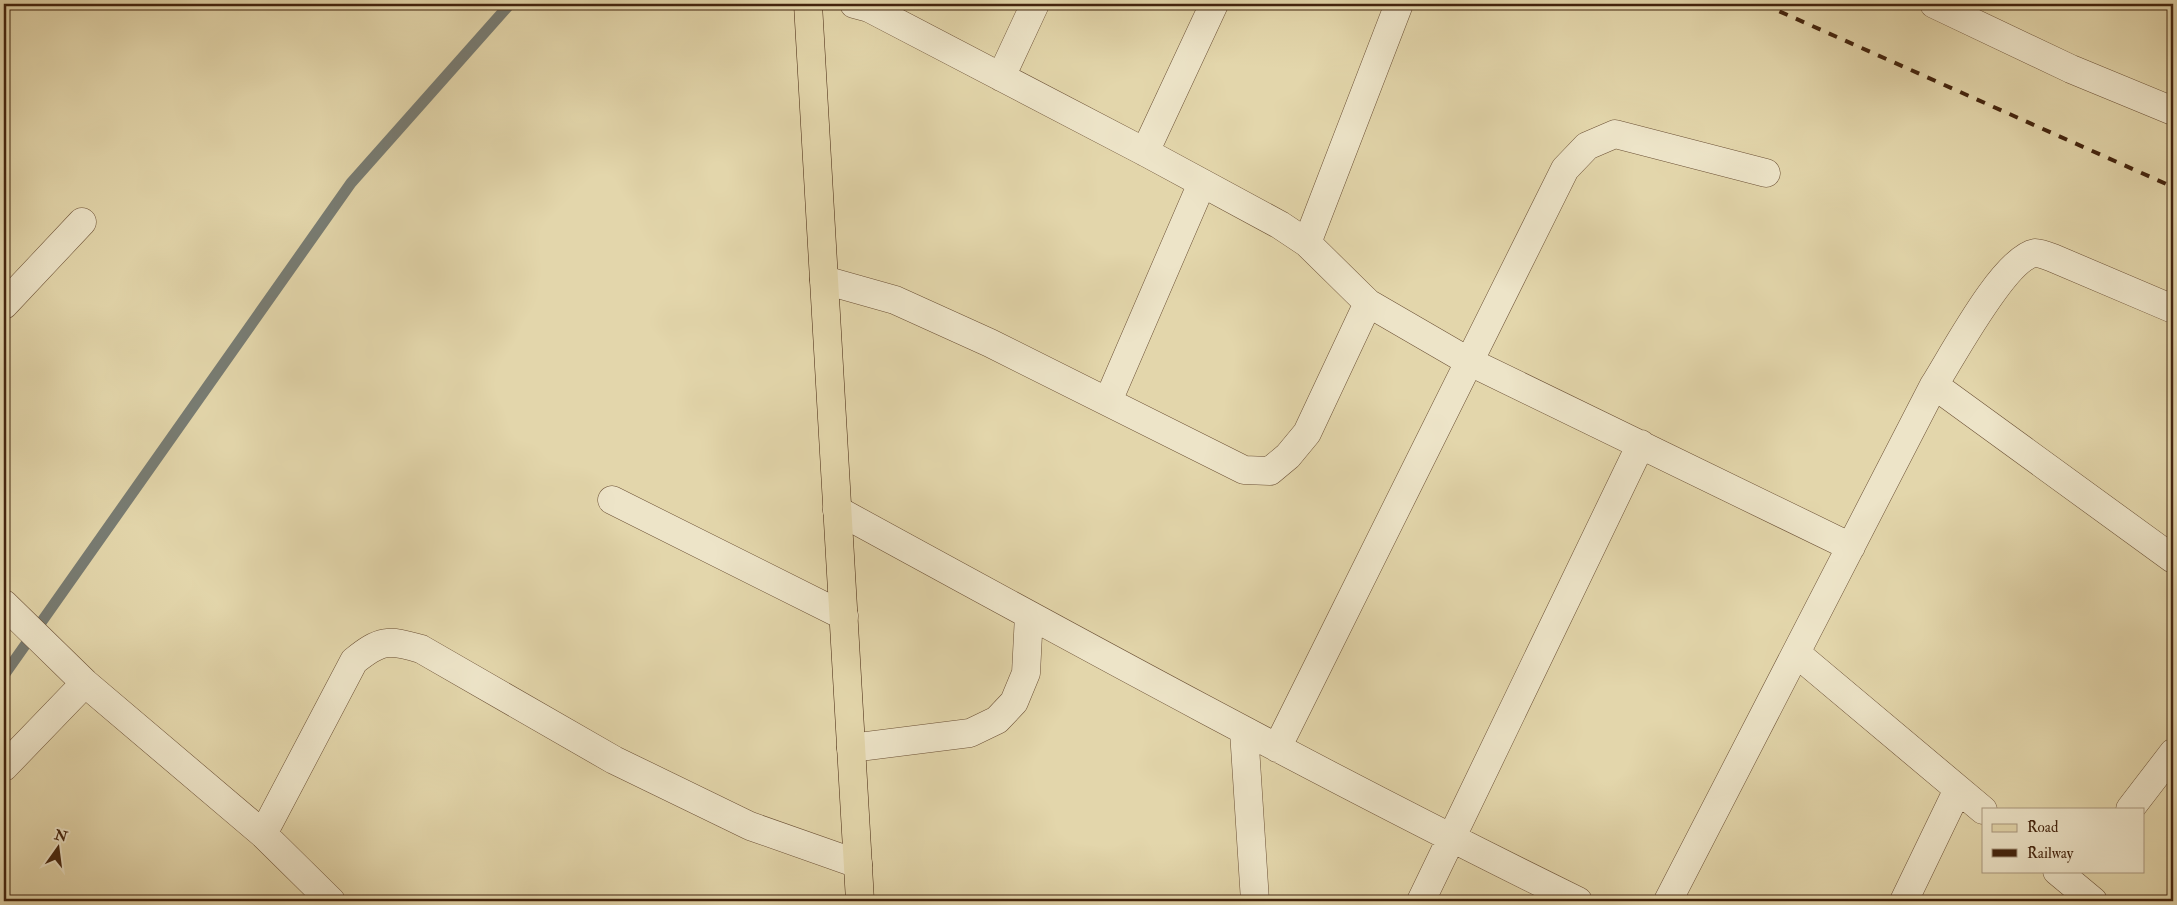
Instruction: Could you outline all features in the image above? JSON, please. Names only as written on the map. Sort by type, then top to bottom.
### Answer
[{"type":"main road","points":[[808,4],[860,901]]},
{"type":"street","points":[[854,4],[869,8],[1145,152],[1280,225],[1307,244],[1368,303],[1468,361],[1851,547]]},
{"type":"street","points":[[1001,77],[1036,4]]},
{"type":"street","points":[[1145,152],[1214,4]]},
{"type":"street","points":[[1307,244],[1399,4]]},
{"type":"street","points":[[1934,4],[2071,69],[2173,111]]},
{"type":"street","points":[[1278,748],[1468,361],[1565,169],[1587,146],[1615,134],[1766,173]]},
{"type":"street","points":[[1108,401],[1202,183]]},
{"type":"street","points":[[4,305],[82,222]]},
{"type":"street","points":[[1668,901],[1934,385],[2002,277],[2019,260],[2036,253],[2054,258],[2173,309]]},
{"type":"street","points":[[824,280],[895,300],[990,343],[1244,470],[1270,471],[1288,456],[1307,433],[1368,303]]},
{"type":"street","points":[[1934,385],[2173,559]]},
{"type":"street","points":[[1421,901],[1641,444]]},
{"type":"street","points":[[612,500],[844,616]]},
{"type":"street","points":[[837,510],[1244,731],[1451,839],[1578,901]]},
{"type":"street","points":[[12,611],[85,683],[263,834],[332,901]]},
{"type":"street","points":[[851,748],[970,734],[997,720],[1014,702],[1026,673],[1030,615]]},
{"type":"street","points":[[263,834],[354,661],[372,647],[395,642],[420,649],[614,760],[750,826],[858,864]]},
{"type":"street","points":[[1796,653],[1982,809]]},
{"type":"street","points":[[4,767],[85,683]]},
{"type":"street","points":[[1244,731],[1255,901]]},
{"type":"street","points":[[2131,808],[2173,754]]},
{"type":"street","points":[[1904,901],[1958,788]]},
{"type":"street","points":[[2067,882],[2093,901]]},
{"type":"waterway","points":[[4,675],[351,183],[510,4]]},
{"type":"railway","points":[[1763,4],[2173,187]]}]
